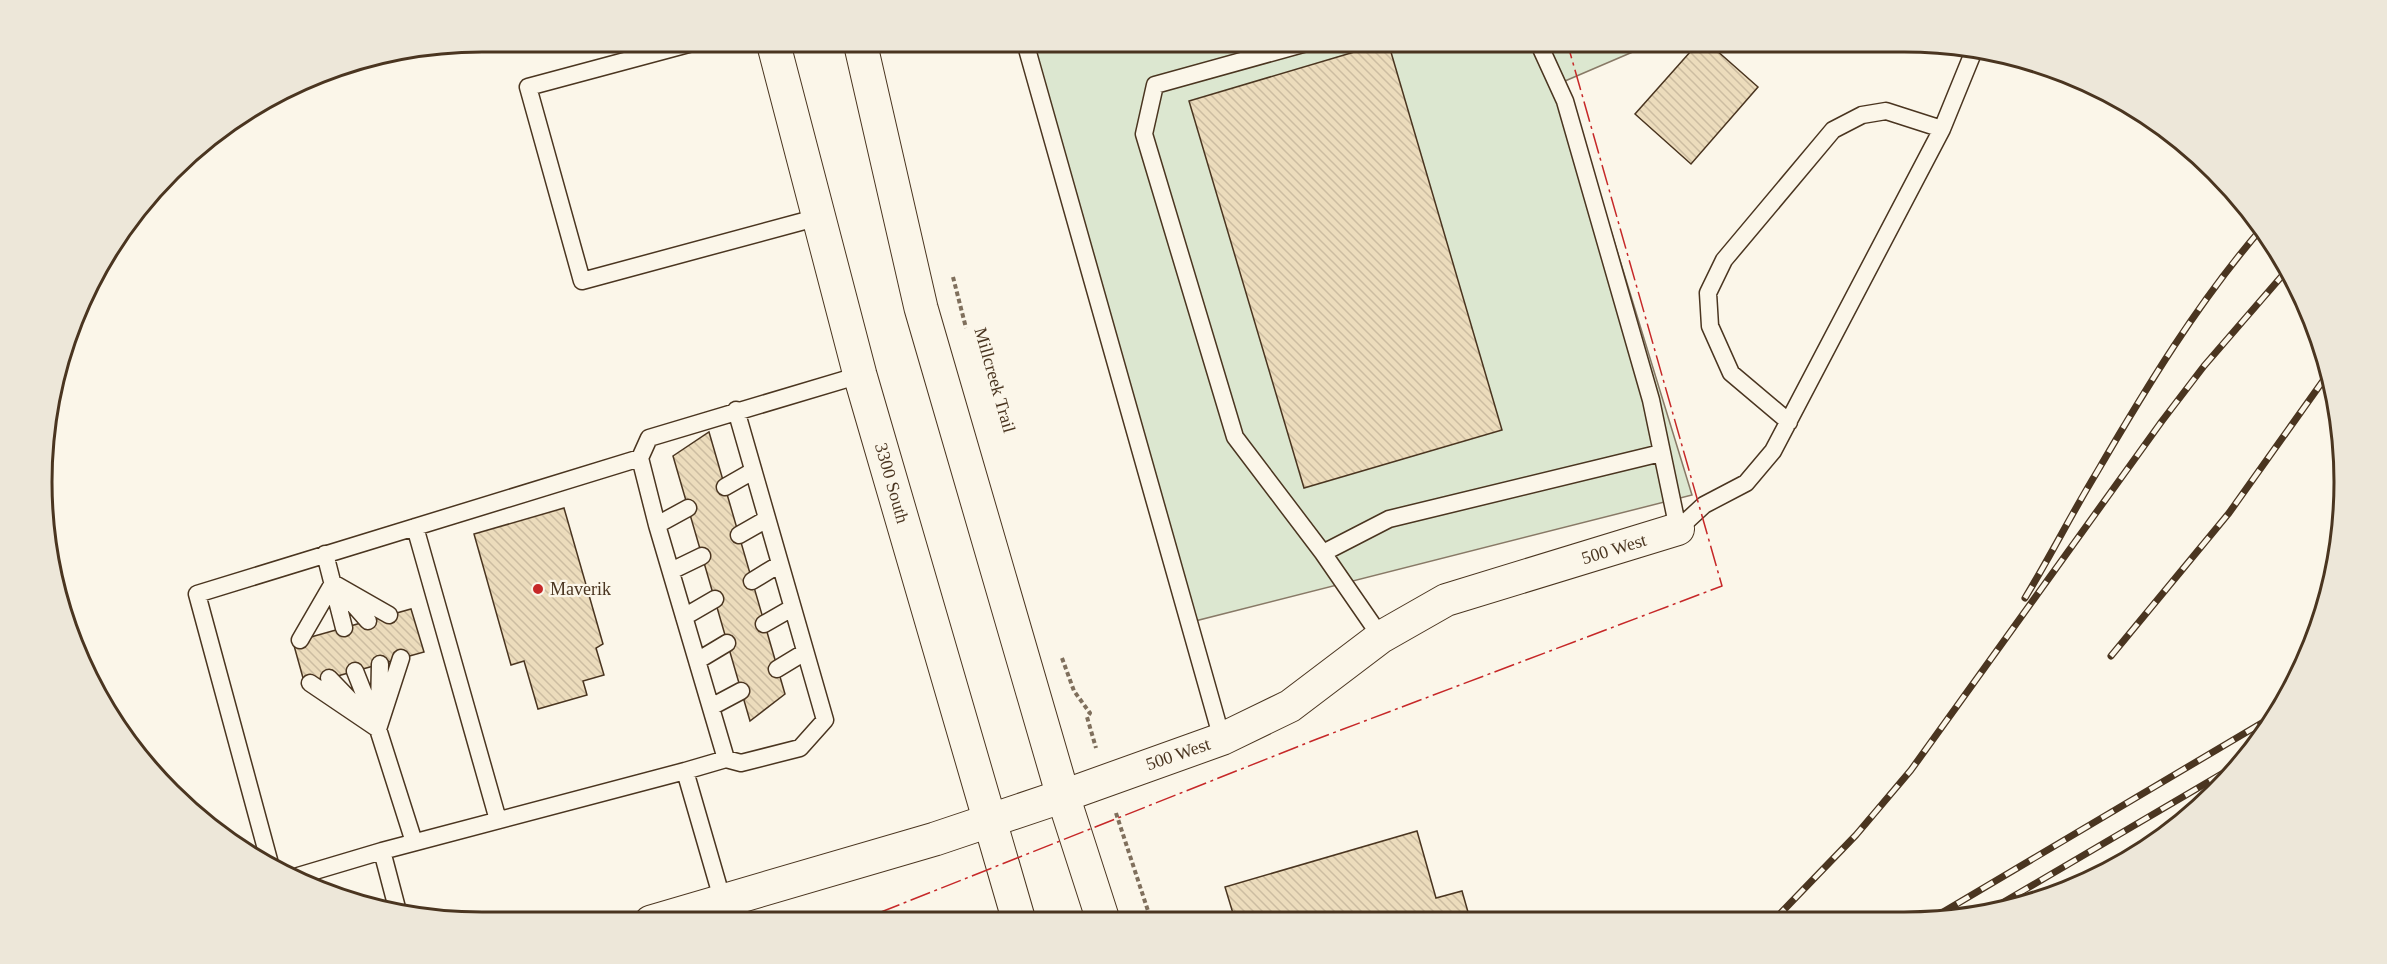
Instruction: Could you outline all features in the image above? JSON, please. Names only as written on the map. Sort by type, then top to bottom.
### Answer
[{"type":"main road","name":"3300 South","points":[[776,52],[860,375],[1016,912]]},
{"type":"main road","points":[[862,52],[921,308],[1063,796],[1100,912]]},
{"type":"main road","name":"500 West","points":[[687,912],[991,821],[1063,796]]},
{"type":"street","name":"500 West","points":[[1063,796],[1221,739],[1290,706],[1381,637],[1446,600],[1678,529]]},
{"type":"lane","points":[[659,52],[528,87],[582,281],[819,217]]},
{"type":"lane","points":[[1028,52],[1221,739]]},
{"type":"lane","points":[[1275,52],[1155,86],[1144,134],[1235,437],[1323,553],[1381,637]]},
{"type":"lane","points":[[1543,52],[1565,101],[1651,400],[1678,529]]},
{"type":"lane","points":[[1678,529],[1704,505],[1746,483],[1773,451],[1942,129],[1971,58]]},
{"type":"lane","points":[[1789,422],[1731,373],[1710,326],[1708,293],[1724,260],[1833,130],[1862,115],[1886,111],[1942,129]]},
{"type":"lane","points":[[726,759],[657,525],[640,458],[649,438],[736,410],[860,375]]},
{"type":"lane","points":[[306,874],[414,842],[726,759],[741,763],[800,748],[825,720],[736,410]]},
{"type":"lane","points":[[1323,553],[1389,519],[1661,453]]},
{"type":"lane","points":[[267,854],[197,594],[640,458]]},
{"type":"lane","points":[[725,487],[753,471]]},
{"type":"lane","points":[[657,525],[688,508]]},
{"type":"lane","points":[[739,535],[767,519]]},
{"type":"lane","points":[[415,527],[498,820]]},
{"type":"lane","points":[[325,554],[344,628]]},
{"type":"lane","points":[[671,571],[702,556]]},
{"type":"lane","points":[[752,581],[780,564]]},
{"type":"lane","points":[[333,583],[389,615]]},
{"type":"lane","points":[[333,583],[368,621]]},
{"type":"lane","points":[[317,635],[333,583]]},
{"type":"lane","points":[[300,640],[333,583]]},
{"type":"lane","points":[[684,617],[715,599]]},
{"type":"lane","points":[[764,624],[792,608]]},
{"type":"lane","points":[[697,661],[727,643]]},
{"type":"lane","points":[[777,669],[805,652]]},
{"type":"lane","points":[[378,729],[401,658]]},
{"type":"lane","points":[[378,729],[380,664]]},
{"type":"lane","points":[[355,671],[378,729],[414,842]]},
{"type":"lane","points":[[328,678],[378,729]]},
{"type":"lane","points":[[310,683],[378,729]]},
{"type":"lane","points":[[711,707],[741,691]]},
{"type":"lane","points":[[685,771],[723,902]]},
{"type":"lane","points":[[382,851],[396,902]]},
{"type":"path","name":"Millcreek Trail","points":[[950,269],[968,333]]},
{"type":"path","points":[[1060,651],[1074,691],[1090,713],[1087,717]]},
{"type":"path","points":[[1124,839],[1148,912]]},
{"type":"green space","points":[[1029,52],[1633,52],[1565,81],[1692,495],[1195,621]]},
{"type":"building","points":[[1354,52],[1391,52],[1502,430],[1304,488],[1189,101]]},
{"type":"building","points":[[1690,52],[1718,52],[1758,87],[1691,164],[1635,114]]},
{"type":"building","points":[[709,432],[785,694],[750,721],[673,456]]},
{"type":"building","name":"Maverik","points":[[564,508],[603,644],[596,648],[604,675],[583,681],[587,695],[538,709],[524,661],[511,665],[474,534]]},
{"type":"building","points":[[411,609],[424,652],[305,685],[293,642]]},
{"type":"building","points":[[1417,831],[1436,898],[1462,891],[1468,912],[1233,912],[1225,887]]},
{"type":"railway","points":[[2025,598],[2154,377],[2216,286],[2256,235]]},
{"type":"railway","points":[[1782,912],[1856,835],[1911,770],[2162,421],[2204,366],[2282,276]]},
{"type":"railway","points":[[2111,656],[2229,513],[2322,382]]},
{"type":"railway","points":[[1947,909],[2260,724]]},
{"type":"railway","points":[[2010,898],[2218,776]]},
{"type":"power","points":[[881,912],[1317,739],[1722,586],[1570,52]]},
{"type":"place","name":"Maverik","points":[[538,589]]}]
